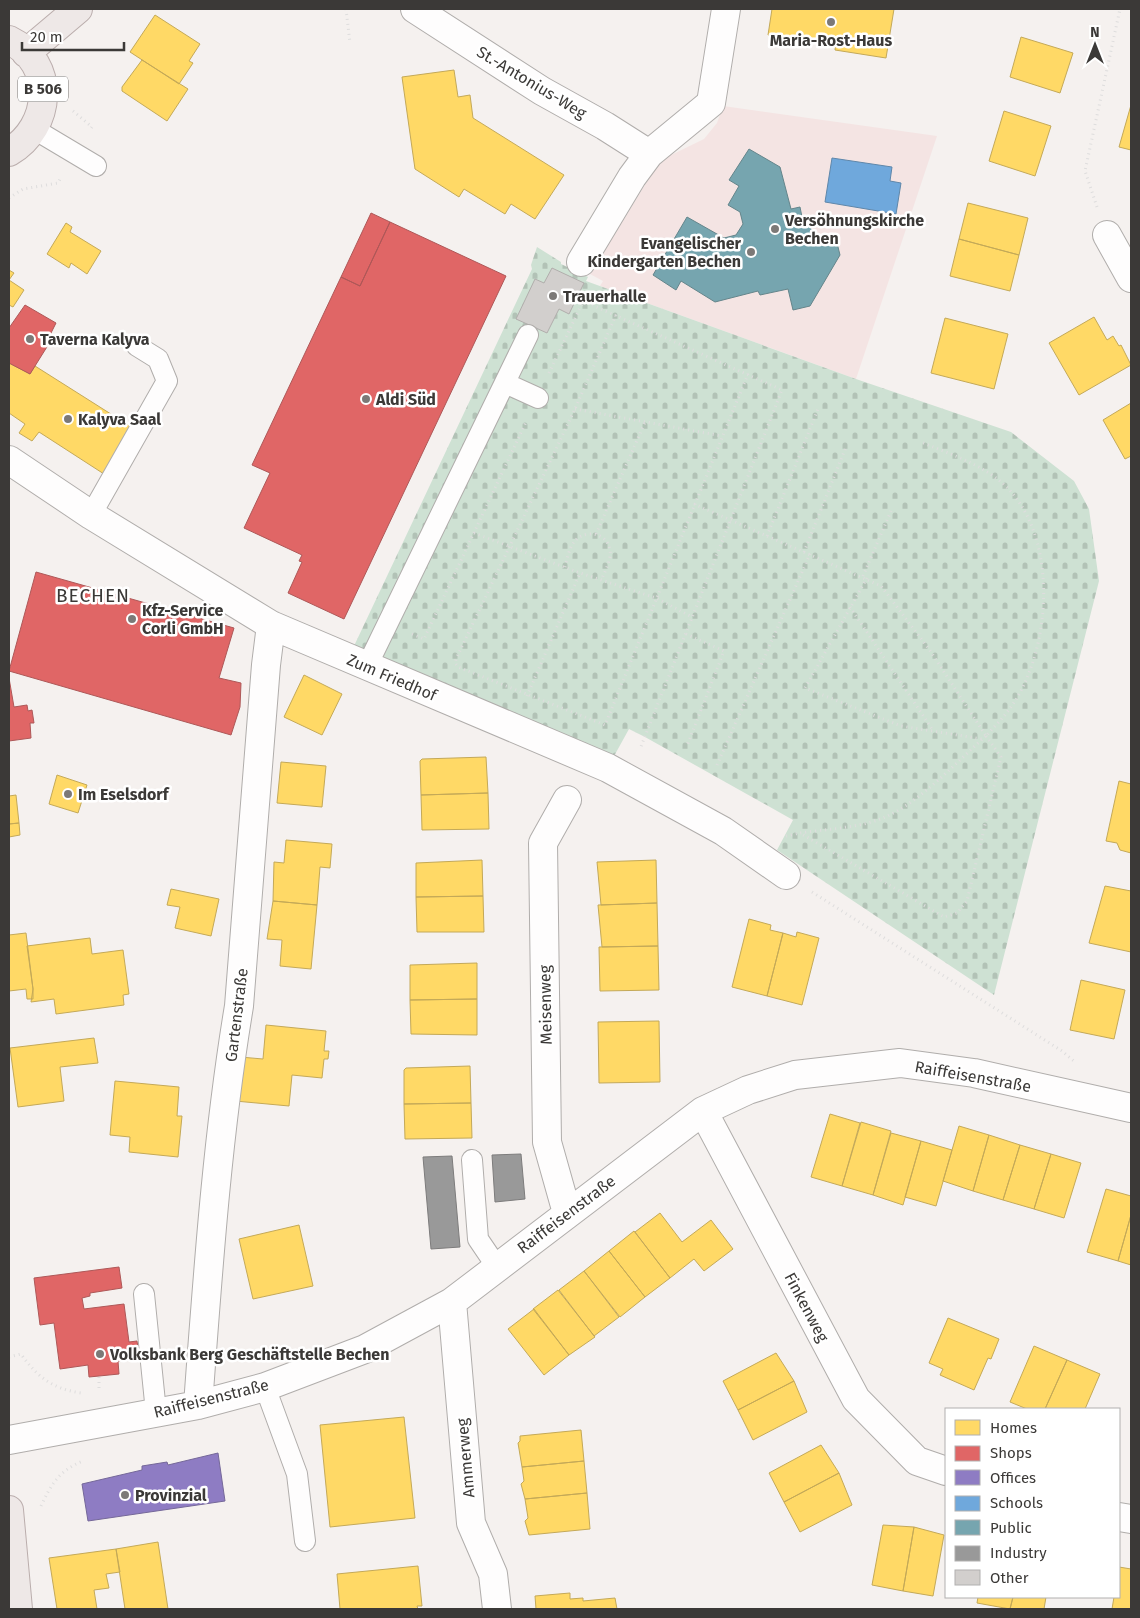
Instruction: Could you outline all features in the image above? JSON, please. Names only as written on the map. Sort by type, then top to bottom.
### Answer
[{"type":"main road","name":"B 506","points":[[9,152],[21,144],[34,128],[40,116],[44,99],[42,82],[36,66],[18,46],[78,9]]},
{"type":"main road","points":[[9,1510],[18,1609]]},
{"type":"street","name":"St.-Antonius-Weg","points":[[415,9],[542,91],[605,126],[649,154]]},
{"type":"street","points":[[581,262],[632,177],[649,154],[711,103],[726,9]]},
{"type":"street","points":[[1107,235],[1131,278]]},
{"type":"street","name":"Zum Friedhof","points":[[9,460],[91,515],[271,625],[608,768],[723,831],[786,875]]},
{"type":"street","name":"Gartenstraße","points":[[198,1405],[211,1224],[231,1055],[239,1006],[266,665],[271,625]]},
{"type":"street","name":"Meisenweg","points":[[567,800],[543,843],[547,1142],[567,1213]]},
{"type":"street","name":"Raiffeisenstraße","points":[[9,1440],[198,1405],[264,1387],[365,1349],[452,1302],[703,1111],[748,1090],[795,1075],[900,1063],[974,1073],[1131,1108]]},
{"type":"street","name":"Finkenweg","points":[[703,1111],[856,1399],[917,1461],[945,1471]]},
{"type":"street","name":"Ammerweg","points":[[452,1302],[471,1524],[493,1574],[497,1609]]},
{"type":"lane","points":[[34,128],[96,166]]},
{"type":"lane","points":[[367,666],[528,335]]},
{"type":"lane","points":[[91,515],[167,380],[158,359],[137,346]]},
{"type":"lane","points":[[505,383],[538,398]]},
{"type":"lane","points":[[472,1160],[478,1239],[497,1267]]},
{"type":"lane","points":[[144,1294],[156,1412]]},
{"type":"lane","points":[[264,1387],[297,1474],[305,1541]]},
{"type":"path","points":[[346,9],[350,43]]},
{"type":"path","points":[[1107,235],[1084,171],[1120,9]]},
{"type":"path","points":[[388,623],[424,639],[583,300],[782,390],[627,779]]},
{"type":"path","points":[[616,315],[575,409],[455,663],[458,667],[527,696],[605,725],[748,374]]},
{"type":"path","points":[[575,409],[722,436]]},
{"type":"path","points":[[767,536],[818,409]]},
{"type":"path","points":[[596,534],[645,422]]},
{"type":"path","points":[[694,504],[863,576],[881,586],[894,600],[986,736],[1001,756],[967,901],[957,913],[944,917],[800,832],[858,824],[883,818],[906,805],[986,736],[1011,707],[1037,650],[1043,610],[1042,570],[1036,538],[1023,508],[1012,493],[996,479],[973,465],[921,442]]},
{"type":"path","points":[[804,552],[846,447]]},
{"type":"path","points":[[863,576],[891,511]]},
{"type":"path","points":[[474,532],[580,573],[656,598],[692,616]]},
{"type":"path","points":[[565,567],[572,543],[587,534],[596,534],[605,539],[610,547],[611,556],[602,579]]},
{"type":"path","points":[[717,765],[810,554]]},
{"type":"path","points":[[527,696],[580,573]]},
{"type":"path","points":[[867,578],[805,688],[902,726],[982,739]]},
{"type":"path","points":[[850,607],[932,730]]},
{"type":"path","points":[[686,634],[724,651],[687,746]]},
{"type":"path","points":[[786,875],[1062,1051],[1077,1064]]},
{"type":"path","points":[[9,1357],[21,1354],[33,1370],[46,1382],[63,1390],[81,1393],[154,1384]]},
{"type":"path","points":[[99,1377],[99,1391]]},
{"type":"shaded area","name":"Evangelischer Kindergarten Bechen","points":[[723,106],[937,136],[856,379],[600,286],[603,281],[590,274],[656,167],[665,158],[704,139],[717,123]]},
{"type":"green space","points":[[537,247],[561,262],[561,264],[588,277],[586,281],[856,379],[1011,432],[1074,481],[1089,509],[1099,581],[994,995],[777,850],[793,820],[645,737],[629,729],[613,758],[354,646],[532,269],[531,265]]},
{"type":"building: Homes","name":"Maria-Rost-Haus","points":[[772,9],[894,9],[886,58],[835,50],[836,42],[824,40],[823,43],[768,35]]},
{"type":"building: Homes","points":[[155,15],[200,44],[189,61],[193,63],[179,84],[130,52]]},
{"type":"building: Homes","points":[[1021,37],[1073,53],[1060,93],[1010,77]]},
{"type":"building: Homes","points":[[142,60],[188,89],[167,121],[122,91],[122,87]]},
{"type":"building: Homes","points":[[454,70],[458,97],[470,95],[473,118],[564,175],[535,219],[511,204],[505,214],[464,189],[459,197],[415,169],[402,77]]},
{"type":"building: Homes","points":[[1131,105],[1131,150],[1119,147]]},
{"type":"building: Homes","points":[[1004,111],[1051,126],[1035,176],[989,161]]},
{"type":"building: Homes","points":[[968,203],[1028,218],[1019,255],[959,239]]},
{"type":"building: Homes","points":[[66,223],[72,227],[70,232],[101,251],[87,274],[71,263],[69,268],[47,254]]},
{"type":"building: Homes","points":[[959,239],[1019,255],[1010,291],[950,276]]},
{"type":"building: Homes","points":[[9,270],[14,273],[9,280]]},
{"type":"building: Homes","points":[[9,280],[24,290],[13,307],[9,305]]},
{"type":"building: Homes","points":[[1094,317],[1107,340],[1113,336],[1119,346],[1121,345],[1131,365],[1079,395],[1049,343]]},
{"type":"building: Homes","points":[[945,318],[1008,334],[994,389],[931,373]]},
{"type":"building: Homes","name":"Kalyva Saal","points":[[9,363],[30,374],[35,366],[133,428],[104,474],[39,432],[32,441],[19,433],[25,424],[9,413]]},
{"type":"building: Homes","points":[[1131,403],[1131,456],[1125,459],[1103,420]]},
{"type":"building: Homes","points":[[304,675],[342,694],[322,735],[284,717]]},
{"type":"building: Homes","points":[[486,757],[488,793],[421,795],[420,761],[422,759]]},
{"type":"building: Homes","points":[[281,762],[326,766],[322,807],[277,803]]},
{"type":"building: Homes","name":"Im Eselsdorf","points":[[57,775],[87,785],[78,813],[49,804]]},
{"type":"building: Homes","points":[[1119,781],[1131,784],[1131,853],[1120,850],[1117,843],[1106,841]]},
{"type":"building: Homes","points":[[488,793],[489,829],[422,830],[421,795]]},
{"type":"building: Homes","points":[[16,795],[19,823],[9,824],[9,796]]},
{"type":"building: Homes","points":[[19,823],[20,835],[9,837],[9,824]]},
{"type":"building: Homes","points":[[286,840],[332,844],[330,868],[320,867],[317,905],[273,901],[274,862],[284,863]]},
{"type":"building: Homes","points":[[482,860],[483,896],[416,897],[416,863]]},
{"type":"building: Homes","points":[[656,860],[657,903],[601,905],[597,862]]},
{"type":"building: Homes","points":[[1105,886],[1131,891],[1131,952],[1089,943]]},
{"type":"building: Homes","points":[[171,889],[219,899],[211,936],[175,928],[180,907],[167,905]]},
{"type":"building: Homes","points":[[483,896],[484,932],[417,932],[416,897]]},
{"type":"building: Homes","points":[[273,901],[317,905],[311,969],[280,966],[282,940],[267,939]]},
{"type":"building: Homes","points":[[657,903],[658,946],[602,947],[598,905]]},
{"type":"building: Homes","points":[[749,919],[771,925],[770,930],[783,933],[767,996],[732,987]]},
{"type":"building: Homes","points":[[797,932],[819,938],[802,1005],[767,996],[783,933],[796,937]]},
{"type":"building: Homes","points":[[26,933],[33,999],[27,999],[26,989],[9,991],[9,935]]},
{"type":"building: Homes","points":[[90,938],[92,954],[123,950],[129,994],[123,995],[124,1005],[56,1014],[54,999],[31,1002],[33,989],[27,946]]},
{"type":"building: Homes","points":[[658,946],[659,990],[600,991],[599,947]]},
{"type":"building: Homes","points":[[477,963],[477,999],[410,1000],[410,965]]},
{"type":"building: Homes","points":[[1081,980],[1125,990],[1114,1039],[1070,1030]]},
{"type":"building: Homes","points":[[477,999],[477,1035],[411,1034],[410,1000]]},
{"type":"building: Homes","points":[[659,1021],[660,1082],[599,1083],[598,1022]]},
{"type":"building: Homes","points":[[266,1025],[326,1031],[324,1051],[329,1051],[328,1059],[324,1059],[322,1078],[292,1075],[289,1106],[235,1101],[240,1057],[263,1059]]},
{"type":"building: Homes","points":[[94,1038],[98,1063],[60,1067],[64,1101],[18,1107],[10,1048]]},
{"type":"building: Homes","points":[[470,1066],[471,1103],[404,1104],[404,1070],[406,1068]]},
{"type":"building: Homes","points":[[115,1081],[179,1087],[177,1116],[182,1116],[178,1157],[129,1152],[130,1137],[110,1135]]},
{"type":"building: Homes","points":[[471,1103],[472,1138],[405,1139],[404,1104]]},
{"type":"building: Homes","points":[[830,1114],[860,1123],[842,1186],[811,1177]]},
{"type":"building: Homes","points":[[861,1122],[891,1131],[873,1195],[842,1186]]},
{"type":"building: Homes","points":[[959,1126],[989,1135],[973,1191],[943,1181]]},
{"type":"building: Homes","points":[[891,1133],[921,1141],[903,1205],[873,1195]]},
{"type":"building: Homes","points":[[989,1135],[1020,1145],[1003,1200],[973,1191]]},
{"type":"building: Homes","points":[[921,1141],[952,1150],[936,1206],[905,1197]]},
{"type":"building: Homes","points":[[1020,1145],[1051,1154],[1034,1209],[1003,1200]]},
{"type":"building: Homes","points":[[1051,1154],[1081,1163],[1064,1218],[1034,1209]]},
{"type":"building: Homes","points":[[1106,1189],[1131,1196],[1131,1215],[1118,1261],[1087,1252]]},
{"type":"building: Homes","points":[[660,1213],[682,1242],[711,1220],[733,1249],[704,1271],[694,1259],[670,1278],[635,1232]]},
{"type":"building: Homes","points":[[1131,1215],[1131,1265],[1118,1261]]},
{"type":"building: Homes","points":[[299,1225],[313,1286],[253,1299],[239,1239]]},
{"type":"building: Homes","points":[[634,1231],[670,1278],[645,1297],[609,1251]]},
{"type":"building: Homes","points":[[609,1251],[645,1297],[620,1317],[584,1271]]},
{"type":"building: Homes","points":[[584,1271],[619,1317],[594,1336],[559,1290]]},
{"type":"building: Homes","points":[[558,1290],[595,1337],[569,1355],[533,1309]]},
{"type":"building: Homes","points":[[534,1309],[569,1355],[544,1375],[508,1329]]},
{"type":"building: Homes","points":[[948,1318],[999,1339],[991,1359],[988,1358],[974,1390],[940,1375],[943,1369],[929,1363]]},
{"type":"building: Homes","points":[[1034,1346],[1067,1360],[1045,1408],[1025,1408],[1010,1402]]},
{"type":"building: Homes","points":[[776,1353],[794,1381],[738,1410],[723,1381]]},
{"type":"building: Homes","points":[[1067,1360],[1100,1374],[1085,1408],[1045,1408]]},
{"type":"building: Homes","points":[[794,1381],[807,1412],[753,1440],[738,1410]]},
{"type":"building: Homes","points":[[404,1417],[415,1518],[330,1527],[320,1425]]},
{"type":"building: Homes","points":[[581,1430],[584,1461],[522,1467],[518,1443],[520,1436]]},
{"type":"building: Homes","points":[[821,1445],[839,1473],[784,1502],[769,1473]]},
{"type":"building: Homes","points":[[584,1461],[587,1493],[525,1499],[521,1484],[524,1481],[522,1467]]},
{"type":"building: Homes","points":[[839,1473],[852,1505],[800,1532],[784,1502]]},
{"type":"building: Homes","points":[[587,1493],[590,1529],[529,1535],[525,1521],[528,1518],[525,1499]]},
{"type":"building: Homes","points":[[883,1525],[914,1527],[903,1591],[872,1585]]},
{"type":"building: Homes","points":[[914,1527],[944,1535],[933,1596],[903,1591]]},
{"type":"building: Homes","points":[[158,1542],[168,1609],[125,1609],[116,1549]]},
{"type":"building: Homes","points":[[116,1549],[120,1572],[106,1574],[109,1588],[94,1590],[97,1609],[57,1609],[49,1558]]},
{"type":"building: Homes","points":[[418,1566],[422,1606],[417,1606],[418,1609],[340,1609],[337,1574]]},
{"type":"building: Homes","points":[[1120,1567],[1131,1569],[1131,1609],[1112,1609],[1114,1598],[1120,1598]]},
{"type":"building: Homes","points":[[570,1593],[570,1599],[583,1598],[583,1601],[615,1598],[617,1609],[536,1609],[535,1596]]},
{"type":"building: Homes","points":[[978,1598],[1013,1598],[1010,1609],[977,1603]]},
{"type":"building: Homes","points":[[1013,1598],[1046,1598],[1044,1609],[1010,1609]]},
{"type":"building: Shops","points":[[371,213],[390,222],[360,286],[341,277]]},
{"type":"building: Shops","name":"Aldi Süd","points":[[390,222],[506,276],[344,619],[288,593],[302,562],[299,561],[302,555],[244,528],[270,473],[252,465],[341,277],[360,286]]},
{"type":"building: Shops","name":"Taverna Kalyva","points":[[25,305],[56,323],[50,335],[50,342],[30,374],[9,363],[9,328]]},
{"type":"building: Shops","points":[[36,572],[234,628],[219,678],[241,683],[240,707],[231,735],[9,671]]},
{"type":"building: Shops","points":[[9,678],[14,707],[27,705],[28,711],[32,710],[34,723],[30,723],[31,738],[9,741]]},
{"type":"building: Shops","points":[[119,1267],[122,1288],[90,1293],[90,1296],[82,1298],[84,1309],[124,1304],[129,1342],[137,1341],[139,1353],[131,1354],[132,1359],[118,1361],[119,1374],[89,1377],[88,1365],[60,1369],[54,1323],[40,1325],[34,1278]]},
{"type":"building: Offices","points":[[218,1453],[225,1501],[88,1521],[82,1484],[142,1470],[142,1466],[167,1462],[168,1465]]},
{"type":"building: Schools","points":[[832,158],[892,167],[890,181],[901,183],[896,214],[825,202]]},
{"type":"building: Public","name":"Versöhnungskirche Bechen","points":[[749,149],[780,167],[791,209],[800,207],[802,217],[807,216],[815,243],[836,239],[840,255],[810,306],[793,310],[788,289],[760,295],[758,291],[715,302],[681,281],[676,290],[653,275],[687,217],[724,238],[736,235],[743,224],[740,212],[728,205],[739,186],[729,180]]},
{"type":"building: Industry","points":[[521,1154],[525,1199],[495,1202],[492,1155]]},
{"type":"building: Industry","points":[[452,1156],[460,1247],[431,1249],[423,1157]]},
{"type":"building: Other","name":"Trauerhalle","points":[[552,268],[584,283],[569,314],[559,309],[547,333],[516,319],[535,279],[544,283]]},
{"type":"place","name":"Maria-Rost-Haus","points":[[831,22]]},
{"type":"place","name":"Versöhnungskirche Bechen","points":[[775,229]]},
{"type":"place","name":"Evangelischer Kindergarten Bechen","points":[[751,252]]},
{"type":"place","name":"Trauerhalle","points":[[553,296]]},
{"type":"place","name":"Taverna Kalyva","points":[[30,339]]},
{"type":"place","name":"Aldi Süd","points":[[366,399]]},
{"type":"place","name":"Kalyva Saal","points":[[68,419]]},
{"type":"place","name":"Kfz-Service Corli GmbH","points":[[132,619]]},
{"type":"place","name":"Im Eselsdorf","points":[[68,794]]},
{"type":"place","name":"Volksbank Berg Geschäftstelle Bechen","points":[[100,1354]]},
{"type":"place","name":"Provinzial","points":[[125,1495]]},
{"type":"district","name":"BECHEN","points":[[93,595]]}]
